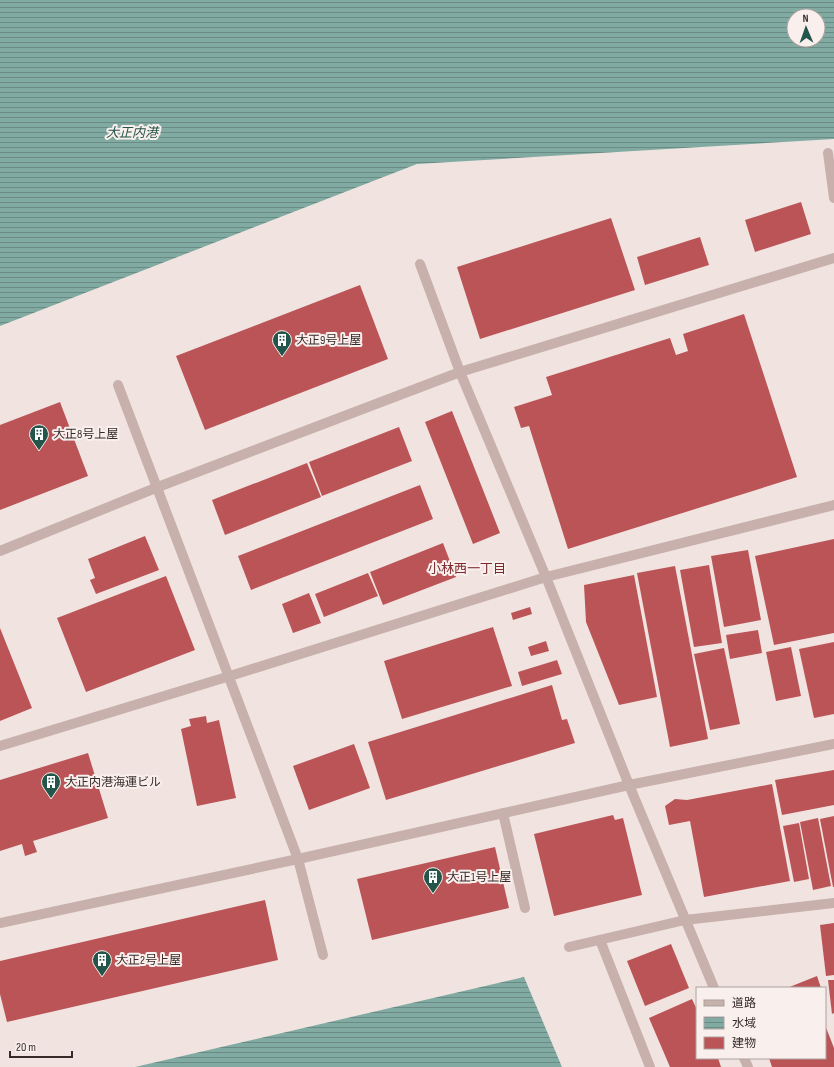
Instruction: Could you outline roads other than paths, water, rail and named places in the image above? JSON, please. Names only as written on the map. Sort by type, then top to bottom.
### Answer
[{"type":"street","points":[[828,153],[834,198]]},
{"type":"street","points":[[0,551],[158,487],[460,372],[834,258]]},
{"type":"street","points":[[420,264],[460,372],[546,577],[629,785],[714,987]]},
{"type":"street","points":[[118,385],[230,676],[298,859],[323,955]]},
{"type":"street","points":[[0,746],[546,577],[834,505]]},
{"type":"street","points":[[0,923],[298,859],[629,785],[834,744]]},
{"type":"street","points":[[503,813],[525,908]]},
{"type":"street","points":[[569,947],[685,920],[834,903]]},
{"type":"street","points":[[600,940],[650,1067]]},
{"type":"water","name":"大正内港","points":[[0,0],[834,0],[834,139],[417,164],[0,326]]},
{"type":"water","points":[[524,977],[562,1067],[135,1067]]},
{"type":"place","name":"大正9号上屋","points":[[282,357]]},
{"type":"place","name":"大正8号上屋","points":[[39,451]]},
{"type":"place","name":"大正内港海運ビル","points":[[51,799]]},
{"type":"place","name":"大正1号上屋","points":[[433,894]]},
{"type":"place","name":"大正2号上屋","points":[[102,977]]},
{"type":"district","name":"小林西一丁目","points":[[467,569]]}]
